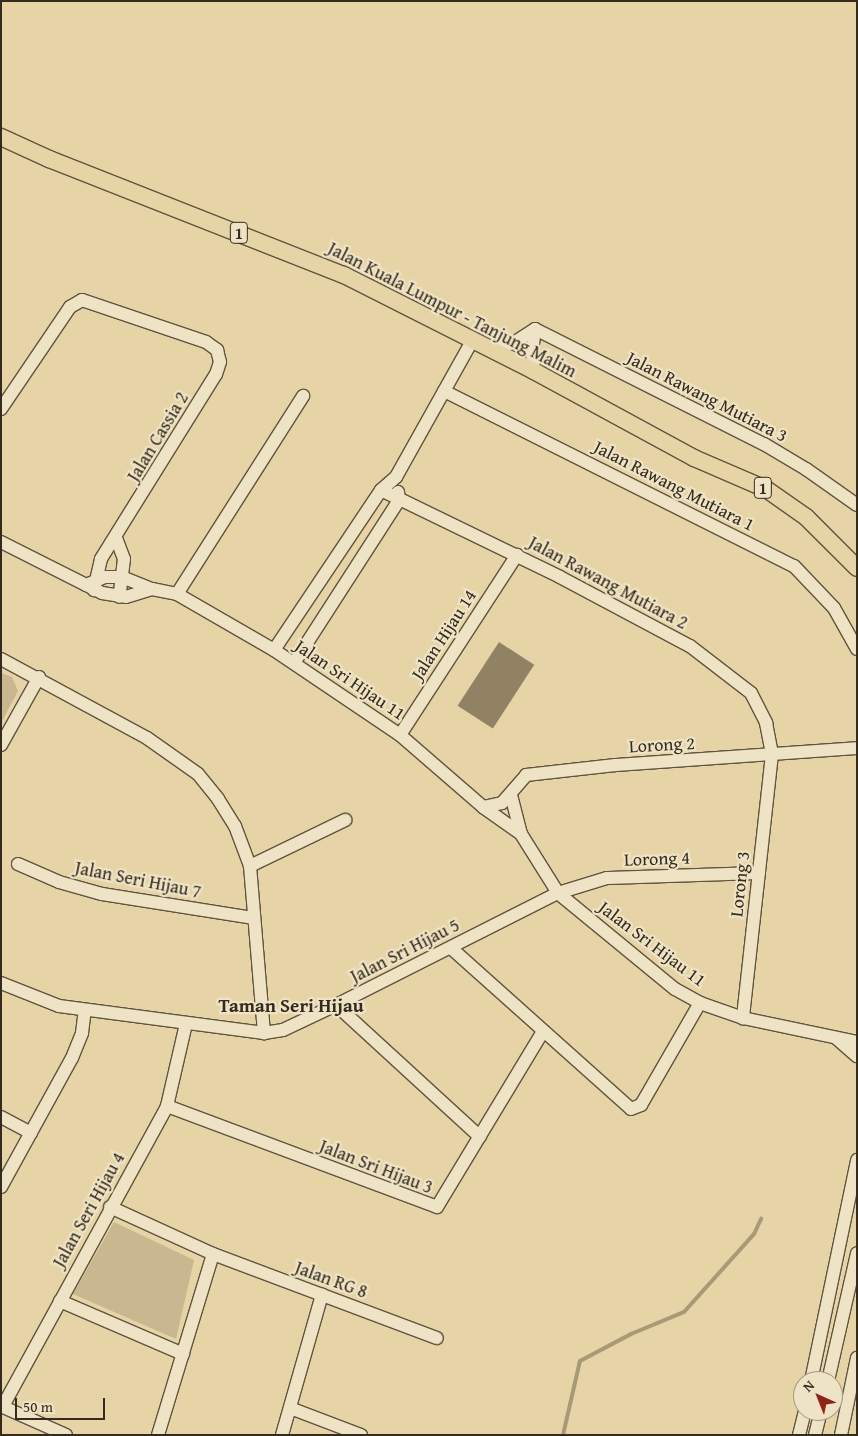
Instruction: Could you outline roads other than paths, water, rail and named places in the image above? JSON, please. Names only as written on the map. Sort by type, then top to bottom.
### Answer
[{"type":"main road","name":"Jalan Kuala Lumpur - Tanjung Malim","points":[[1,137],[49,159],[344,274],[534,371],[677,450],[766,489],[806,517],[857,568]]},
{"type":"street","name":"Jalan Cassia 2","points":[[1,409],[70,308],[82,300],[206,342],[217,350],[220,362],[216,374],[116,538],[101,559],[92,584]]},
{"type":"street","points":[[493,350],[515,342],[535,329]]},
{"type":"street","points":[[534,371],[532,351],[535,329]]},
{"type":"street","name":"Jalan Rawang Mutiara 3","points":[[535,329],[764,444],[806,468],[857,505]]},
{"type":"street","points":[[274,650],[381,490],[396,477],[473,339]]},
{"type":"street","name":"Jalan Rawang Mutiara 1","points":[[444,391],[794,566],[834,608],[857,649]]},
{"type":"street","points":[[177,594],[302,396]]},
{"type":"street","points":[[294,663],[399,500],[396,477]]},
{"type":"street","name":"Jalan Rawang Mutiara 2","points":[[381,490],[516,555],[690,646],[751,693],[766,723],[772,754]]},
{"type":"street","points":[[116,538],[124,559],[119,597]]},
{"type":"street","points":[[1,542],[119,597],[152,589]]},
{"type":"street","name":"Jalan Hijau 14","points":[[400,735],[516,555]]},
{"type":"street","points":[[92,584],[122,577],[152,589]]},
{"type":"street","name":"Jalan Sri Hijau 11","points":[[152,589],[177,594],[294,663],[400,735],[483,807],[521,834]]},
{"type":"street","points":[[1,659],[39,677],[147,738],[198,774],[235,826],[250,866],[264,1034]]},
{"type":"street","points":[[1,746],[39,677]]},
{"type":"street","name":"Lorong 2","points":[[483,807],[502,803],[511,795],[526,775],[615,765],[857,748]]},
{"type":"street","name":"Lorong 3","points":[[743,1018],[772,754]]},
{"type":"street","name":"Jalan Sri Hijau 11","points":[[511,795],[521,834],[558,893],[675,988],[700,1003],[743,1018],[857,1042]]},
{"type":"street","points":[[250,866],[345,820]]},
{"type":"street","name":"Jalan Seri Hijau 7","points":[[18,864],[59,882],[102,894],[254,918]]},
{"type":"street","name":"Lorong 4","points":[[558,893],[607,878],[759,873]]},
{"type":"street","name":"Jalan Sri Hijau 5","points":[[1,983],[59,1006],[264,1034],[283,1030],[336,1005],[558,893]]},
{"type":"street","points":[[451,948],[628,1107],[635,1109],[641,1105],[700,1003]]},
{"type":"street","points":[[336,1005],[480,1137]]},
{"type":"street","points":[[1,1187],[72,1058],[85,1010]]},
{"type":"street","name":"Jalan Seri Hijau 4","points":[[2,1406],[166,1106],[186,1024]]},
{"type":"street","name":"Jalan Sri Hijau 3","points":[[166,1106],[434,1208],[441,1204],[543,1031]]},
{"type":"street","points":[[835,1037],[857,1056]]},
{"type":"street","points":[[1,1116],[31,1133]]},
{"type":"street","points":[[813,1371],[833,1284],[857,1160]]},
{"type":"street","name":"Jalan RG 8","points":[[110,1207],[213,1254],[438,1338]]},
{"type":"street","points":[[158,1435],[213,1254]]},
{"type":"street","points":[[831,1371],[854,1287],[856,1261],[836,1269]]},
{"type":"street","points":[[833,1284],[854,1287]]},
{"type":"street","points":[[282,1435],[322,1295]]},
{"type":"street","points":[[60,1301],[183,1354]]},
{"type":"street","points":[[841,1435],[857,1358]]},
{"type":"street","points":[[2,1406],[66,1435]]},
{"type":"street","points":[[290,1408],[361,1435]]},
{"type":"street","points":[[799,1435],[802,1421]]},
{"type":"street","points":[[815,1435],[818,1421]]},
{"type":"waterway","points":[[563,1435],[580,1361],[631,1334],[684,1312],[754,1234],[761,1219]]},
{"type":"district","name":"Taman Seri Hijau","points":[[291,1006]]}]
